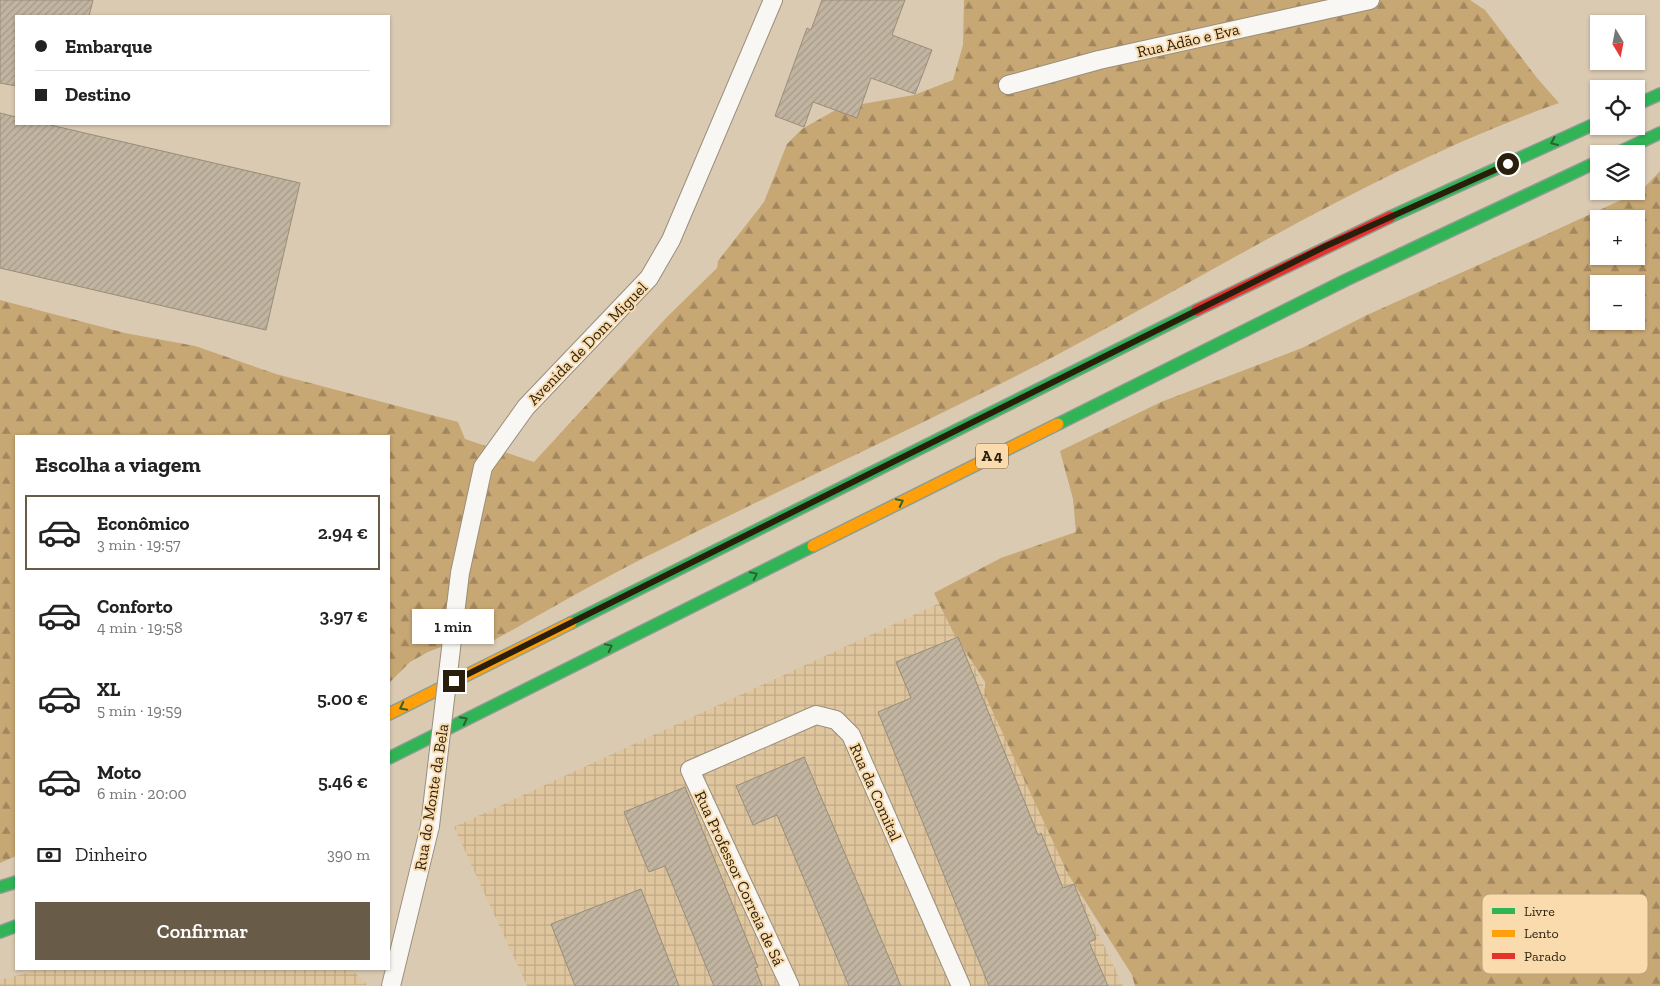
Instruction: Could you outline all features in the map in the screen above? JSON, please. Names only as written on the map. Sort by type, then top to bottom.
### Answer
[{"type":"highway","points":[[1645,101],[1660,94]]},
{"type":"highway","name":"A 4","points":[[390,714],[1326,246],[1590,126]]},
{"type":"highway","points":[[1633,145],[1660,132]]},
{"type":"highway","name":"A 4","points":[[390,758],[1346,280],[1590,165]]},
{"type":"highway","points":[[0,887],[15,882]]},
{"type":"highway","points":[[0,932],[15,926]]},
{"type":"street","name":"Avenida de Dom Miguel","points":[[456,606],[460,573],[483,467],[526,407],[649,278],[671,240],[773,0]]},
{"type":"street","name":"Rua Adão e Eva","points":[[1008,85],[1099,60],[1370,0]]},
{"type":"street","name":"Rua do Monte da Bela","points":[[391,986],[430,826],[456,606]]},
{"type":"street","name":"Rua da Comital","points":[[690,770],[816,715],[836,720],[851,734],[961,986]]},
{"type":"street","name":"Rua Professor Correia de Sá","points":[[690,770],[790,986]]},
{"type":"shaded area","points":[[944,601],[1123,986],[527,986],[454,827]]},
{"type":"shaded area","points":[[37,970],[352,970],[367,985],[0,986],[0,980]]},
{"type":"green space","points":[[964,0],[1470,0],[1485,10],[1537,78],[1559,103],[1493,128],[1364,188],[1053,357],[642,559],[489,643],[461,639],[428,652],[410,662],[390,682],[390,435],[15,435],[15,856],[0,863],[0,300],[125,333],[195,346],[276,374],[458,422],[465,439],[534,462],[667,317],[717,268],[718,261],[764,202],[787,144],[802,129],[839,108],[914,95],[953,80],[963,45]]},
{"type":"green space","points":[[1660,171],[1660,986],[1135,986],[1132,975],[1068,874],[985,695],[985,682],[953,632],[934,593],[1001,558],[1076,532],[1073,499],[1060,451],[1161,402],[1302,348],[1367,315],[1590,214],[1590,265],[1645,265],[1645,210],[1600,210],[1621,200],[1645,200],[1645,187]]},
{"type":"building","points":[[0,0],[93,0],[89,15],[15,15],[15,86],[0,83]]},
{"type":"building","points":[[822,0],[905,0],[892,35],[932,50],[915,94],[871,78],[857,118],[813,102],[804,127],[775,116],[807,28],[811,30]]},
{"type":"building","points":[[0,113],[15,117],[15,125],[50,125],[300,183],[266,330],[0,268]]},
{"type":"building","points":[[958,637],[1038,835],[1041,833],[1063,888],[1074,884],[1096,939],[1089,942],[1108,986],[989,986],[878,712],[911,698],[896,662]]},
{"type":"building","points":[[804,757],[901,986],[849,986],[777,815],[753,825],[736,786]]},
{"type":"building","points":[[685,787],[758,967],[755,968],[762,986],[714,986],[665,866],[649,872],[624,812]]},
{"type":"building","points":[[641,889],[679,986],[575,986],[551,924]]},
{"type":"traffic: fast","points":[[1645,101],[1660,94]]},
{"type":"traffic: fast","points":[[1390,217],[1590,126]]},
{"type":"traffic: fast","points":[[1634,145],[1660,133]]},
{"type":"traffic: fast","points":[[1058,424],[1346,280],[1590,165]]},
{"type":"traffic: fast","points":[[571,623],[1197,310]]},
{"type":"traffic: fast","points":[[390,758],[813,546]]},
{"type":"traffic: fast","points":[[0,887],[15,882]]},
{"type":"traffic: fast","points":[[0,932],[15,926]]},
{"type":"traffic: slow","points":[[813,546],[1058,424]]},
{"type":"traffic: slow","points":[[390,714],[571,623]]},
{"type":"traffic: jam","points":[[1197,310],[1390,217]]},
{"type":"route","points":[[454,681],[1326,246],[1508,164]]}]
